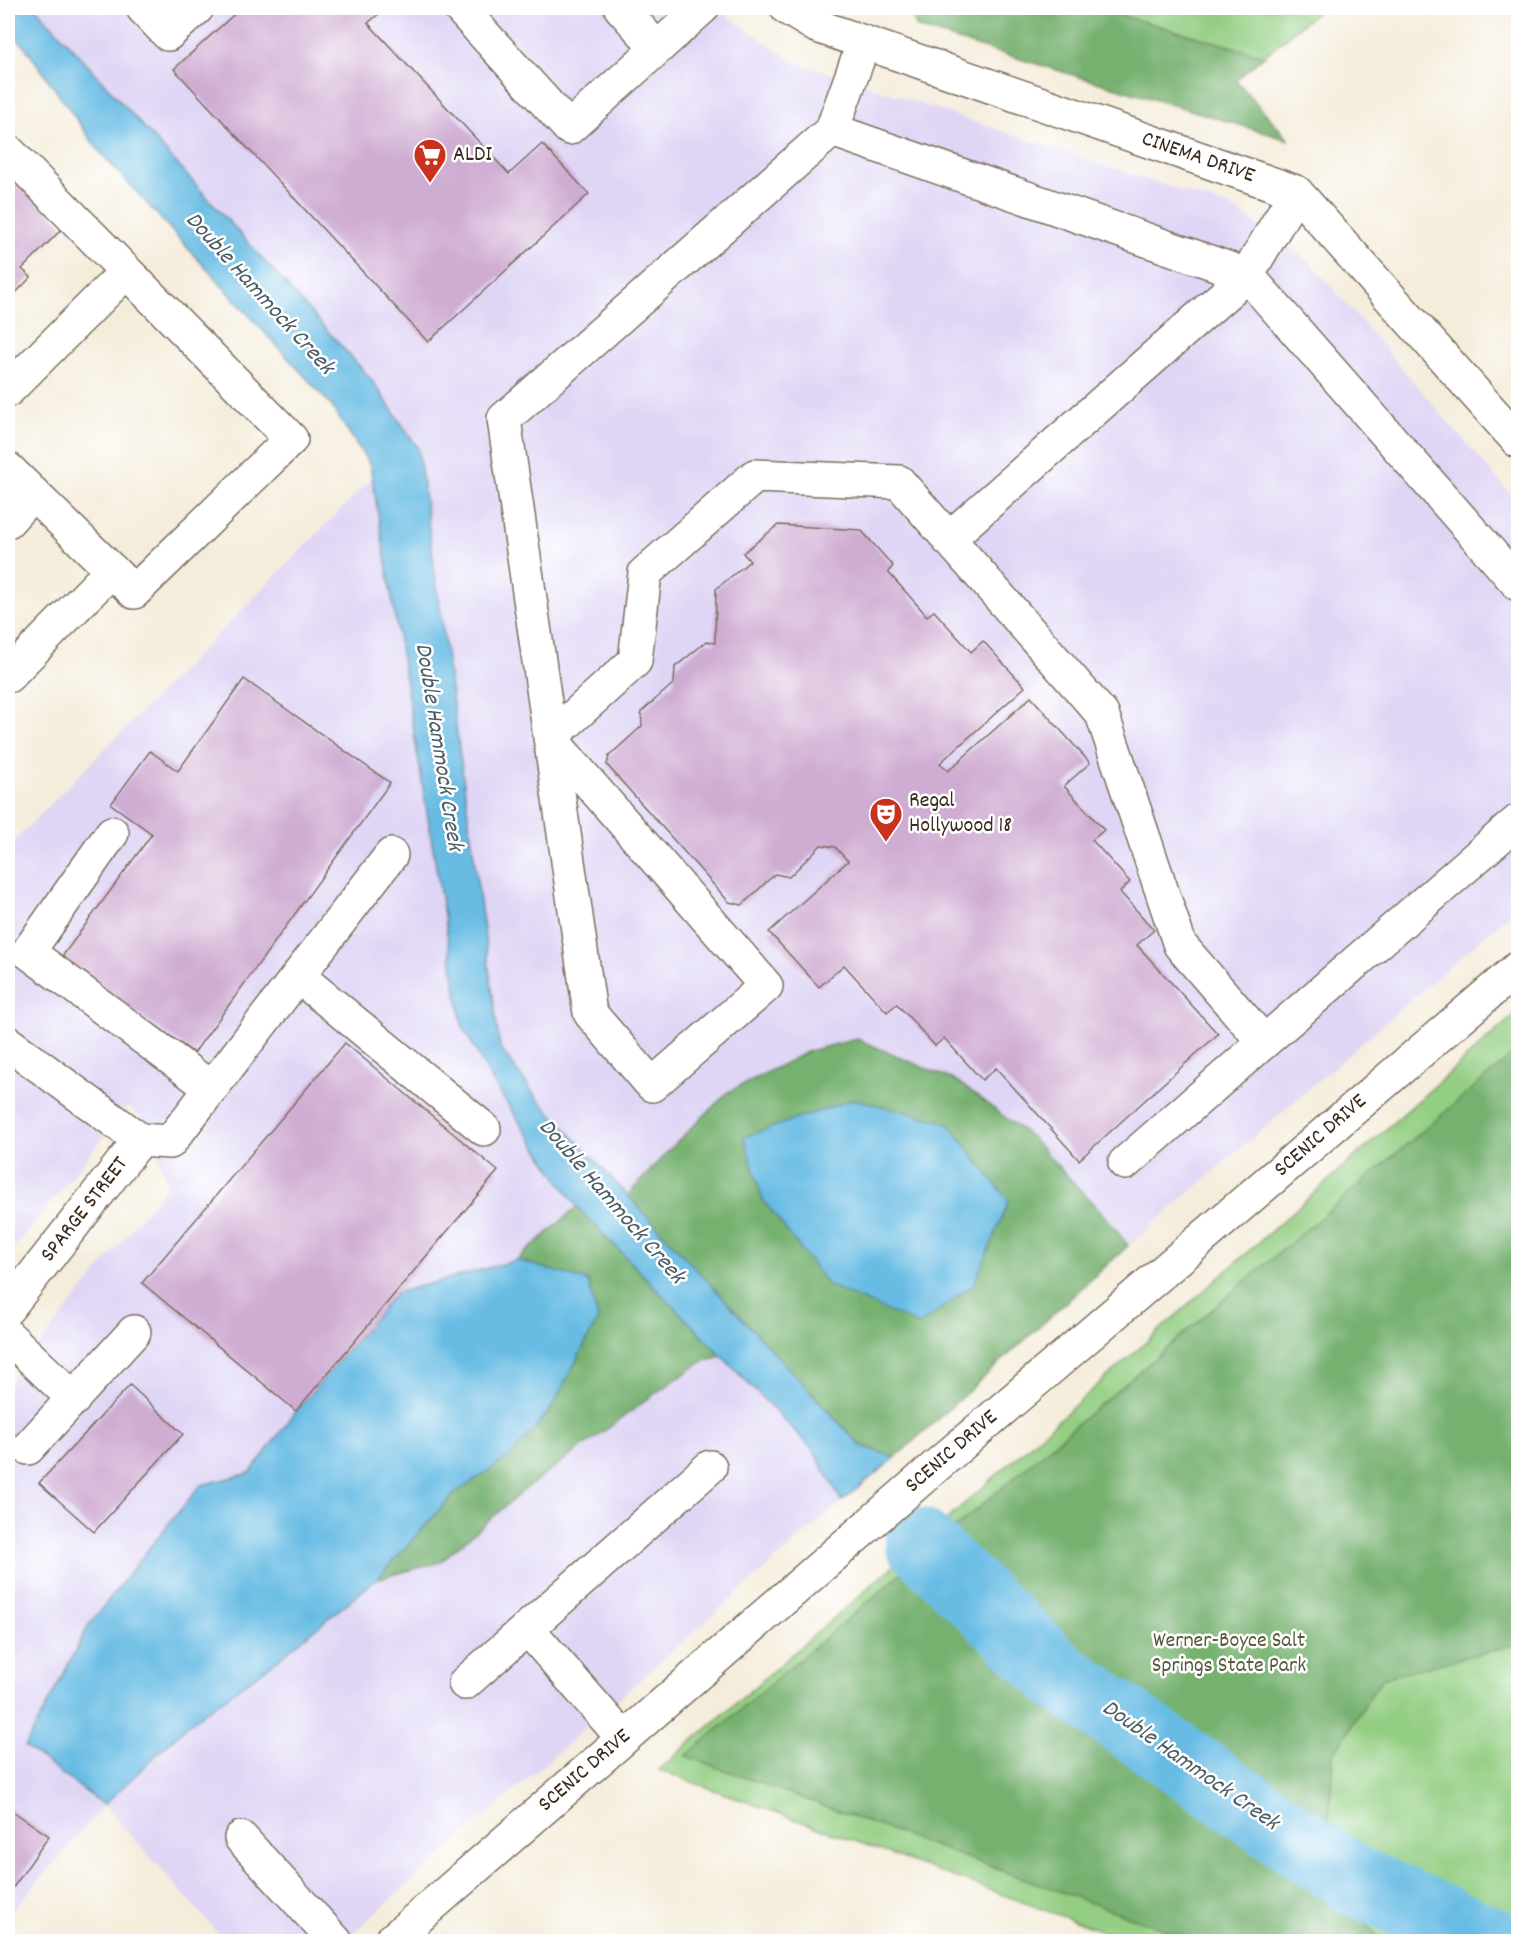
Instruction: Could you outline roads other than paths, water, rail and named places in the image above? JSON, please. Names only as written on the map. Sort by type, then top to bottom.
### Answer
[{"type":"street","points":[[143,8],[168,34],[197,8]]},
{"type":"street","points":[[460,8],[569,128],[702,8]]},
{"type":"street","points":[[621,8],[657,48]]},
{"type":"street","name":"CINEMA DRIVE","points":[[787,8],[817,26],[1296,192],[1518,441]]},
{"type":"street","points":[[550,738],[766,986],[652,1084],[590,1013],[550,738],[504,419],[832,130],[864,42]]},
{"type":"street","points":[[832,130],[1247,276],[1518,584]]},
{"type":"street","points":[[8,151],[291,439],[134,592],[8,469]]},
{"type":"street","points":[[948,538],[1247,276],[1296,192]]},
{"type":"street","points":[[8,390],[126,272]]},
{"type":"street","points":[[550,738],[635,661],[645,573],[755,476],[899,482],[1102,714],[1180,945],[1264,1042]]},
{"type":"street","points":[[8,521],[33,494]]},
{"type":"street","points":[[8,676],[112,570]]},
{"type":"street","points":[[1125,1163],[1518,822]]},
{"type":"street","points":[[112,833],[28,952],[211,1088]]},
{"type":"street","points":[[8,1043],[140,1140],[170,1142],[391,855]]},
{"type":"street","name":"SCENIC DRIVE","points":[[390,1941],[935,1467],[1518,968]]},
{"type":"street","points":[[298,976],[484,1129]]},
{"type":"street","name":"SPARGE STREET","points":[[8,1308],[140,1140]]},
{"type":"street","points":[[28,1448],[134,1332]]},
{"type":"street","points":[[8,1336],[74,1399]]},
{"type":"street","points":[[465,1683],[710,1467]]},
{"type":"street","points":[[527,1628],[623,1738]]},
{"type":"street","points":[[240,1838],[336,1941]]},
{"type":"water","points":[[8,8],[36,8],[371,379],[418,448],[500,1048],[537,1098],[860,1445],[895,1458],[842,1501],[813,1450],[577,1207],[494,1084],[462,1025],[370,465],[330,404],[99,151],[25,47],[8,29]]},
{"type":"water","points":[[854,1099],[948,1123],[1009,1201],[974,1284],[919,1325],[828,1285],[763,1200],[744,1137]]},
{"type":"water","points":[[517,1260],[588,1281],[598,1319],[551,1409],[513,1454],[454,1494],[377,1579],[271,1665],[191,1722],[104,1805],[25,1747],[89,1625],[201,1485],[250,1473],[296,1411],[396,1293]]},
{"type":"waterway","name":"Double Hammock Creek","points":[[920,1543],[1060,1676],[1354,1880],[1492,1942]]},
{"type":"place","name":"ALDI","points":[[430,184]]},
{"type":"place","name":"Regal Hollywood 18","points":[[886,843]]},
{"type":"park label","name":"Werner-Boyce Salt Springs State Park","points":[[1229,1654]]}]
